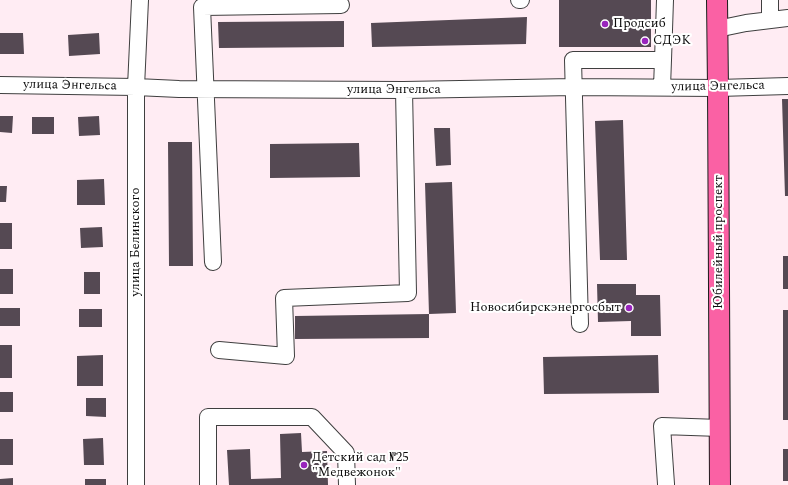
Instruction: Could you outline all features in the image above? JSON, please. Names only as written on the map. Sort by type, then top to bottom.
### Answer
[{"type":"main road","name":"Юбилейный проспект","points":[[717,0],[720,485]]},
{"type":"street","name":"улица Белинского","points":[[136,485],[136,87],[140,0]]},
{"type":"street","points":[[662,87],[666,0]]},
{"type":"street","points":[[770,0],[770,20]]},
{"type":"street","points":[[213,262],[202,7],[341,5]]},
{"type":"street","points":[[717,29],[746,23],[788,18]]},
{"type":"street","points":[[580,324],[573,60],[663,60]]},
{"type":"street","name":"улица Энгельса","points":[[0,85],[404,90],[573,87],[718,88],[788,86]]},
{"type":"street","points":[[219,350],[286,356],[284,298],[408,294],[404,90]]},
{"type":"street","points":[[208,485],[208,417],[312,417],[346,452],[347,485]]},
{"type":"street","points":[[666,484],[662,426],[720,428]]},
{"type":"building","name":"Продсиб","points":[[559,0],[651,0],[651,47],[559,47]]},
{"type":"building","points":[[527,17],[526,44],[372,47],[371,23]]},
{"type":"building","points":[[344,21],[344,47],[219,48],[218,22]]},
{"type":"building","points":[[0,33],[23,33],[24,54],[0,54]]},
{"type":"building","points":[[99,33],[100,54],[69,56],[68,35]]},
{"type":"building","points":[[782,99],[788,99],[788,196],[785,196]]},
{"type":"building","points":[[0,116],[13,116],[12,133],[0,132]]},
{"type":"building","points":[[99,116],[100,135],[79,136],[78,117]]},
{"type":"building","points":[[32,117],[54,117],[54,134],[32,134]]},
{"type":"building","points":[[623,120],[627,260],[600,260],[595,121]]},
{"type":"building","points":[[434,128],[450,128],[451,165],[436,166]]},
{"type":"building","points":[[168,142],[192,142],[193,266],[169,266]]},
{"type":"building","points":[[359,143],[360,177],[270,178],[270,144]]},
{"type":"building","points":[[104,179],[105,205],[77,205],[77,180]]},
{"type":"building","points":[[452,182],[456,313],[429,314],[425,183]]},
{"type":"building","points":[[0,186],[7,186],[6,202],[0,202]]},
{"type":"building","points":[[0,223],[12,223],[12,249],[0,249]]},
{"type":"building","points":[[102,227],[103,247],[81,248],[80,228]]},
{"type":"building","points":[[783,256],[788,256],[788,289],[783,289]]},
{"type":"building","points":[[0,269],[13,269],[13,294],[0,294]]},
{"type":"building","points":[[84,272],[100,272],[100,294],[84,294]]},
{"type":"building","name":"Новосибирскэнергосбыт","points":[[597,284],[636,284],[636,295],[660,295],[661,336],[631,336],[631,321],[598,322]]},
{"type":"building","points":[[0,308],[20,308],[20,326],[0,326]]},
{"type":"building","points":[[79,309],[102,309],[102,327],[79,327]]},
{"type":"building","points":[[783,310],[788,310],[788,420],[783,420]]},
{"type":"building","points":[[429,314],[429,338],[295,339],[295,316]]},
{"type":"building","points":[[0,345],[12,345],[12,378],[0,378]]},
{"type":"building","points":[[103,355],[103,386],[77,386],[77,356]]},
{"type":"building","points":[[658,355],[659,393],[544,394],[543,357]]},
{"type":"building","points":[[0,392],[13,392],[13,412],[0,412]]},
{"type":"building","points":[[86,398],[106,398],[106,417],[86,416]]},
{"type":"building","name":"Детский сад №25 \"Медвежонок\"","points":[[301,433],[302,452],[327,451],[328,485],[229,485],[227,450],[250,449],[251,479],[281,478],[280,434]]},
{"type":"building","points":[[103,438],[104,465],[84,465],[83,439]]},
{"type":"building","points":[[0,439],[13,439],[13,465],[0,465]]},
{"type":"building","points":[[783,449],[788,449],[788,481],[783,481]]},
{"type":"building","points":[[13,478],[13,485],[0,485],[0,479]]},
{"type":"building","points":[[85,479],[106,479],[106,485],[85,485]]},
{"type":"place","name":"Продсиб","points":[[605,24]]},
{"type":"place","name":"СДЭК","points":[[645,41]]},
{"type":"place","name":"Новосибирскэнергосбыт","points":[[629,308]]},
{"type":"place","name":"Детский сад №25 \"Медвежонок\"","points":[[304,465]]}]
